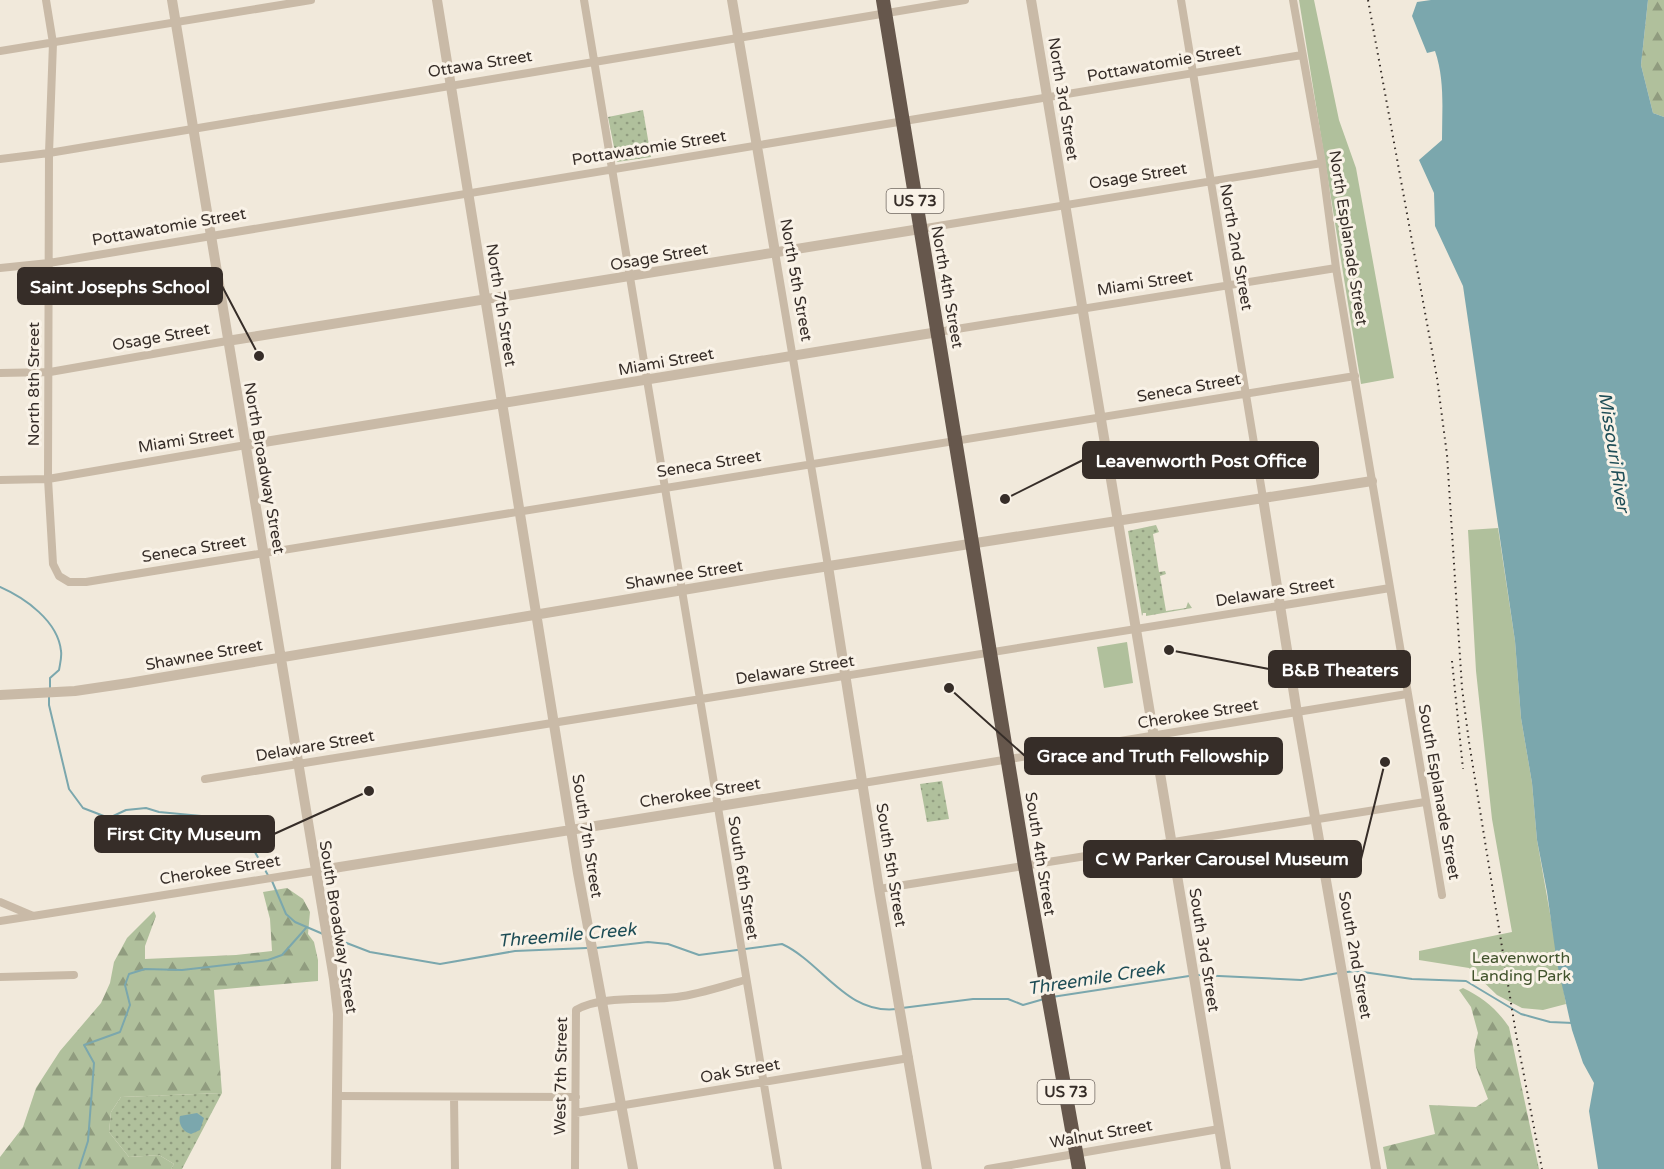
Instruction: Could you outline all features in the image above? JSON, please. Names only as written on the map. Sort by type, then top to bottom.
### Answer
[{"type":"highway","name":"North 4th Street","points":[[884,6],[972,544]]},
{"type":"highway","name":"South 4th Street","points":[[972,544],[1025,866],[1079,1169]]},
{"type":"street","name":"North 8th Street","points":[[46,0],[53,43],[49,153],[48,478],[53,564],[59,576],[69,582]]},
{"type":"street","name":"North Broadway Street","points":[[172,0],[280,657]]},
{"type":"street","points":[[0,51],[311,0]]},
{"type":"street","name":"North 7th Street","points":[[437,0],[484,300],[537,614]]},
{"type":"street","name":"South 6th Street","points":[[584,0],[628,278],[778,1169]]},
{"type":"street","name":"North 5th Street","points":[[732,0],[828,566]]},
{"type":"street","name":"Ottawa Street","points":[[0,159],[49,153],[594,61],[738,36],[884,6],[965,0]]},
{"type":"street","name":"North 3rd Street","points":[[1031,0],[1117,522]]},
{"type":"street","name":"North 2nd Street","points":[[1181,0],[1263,498]]},
{"type":"street","name":"North Esplanade Street","points":[[1293,0],[1322,163],[1336,268],[1372,481]]},
{"type":"street","name":"Pottawatomie Street","points":[[0,268],[49,263],[1302,55]]},
{"type":"street","name":"Osage Street","points":[[0,373],[50,372],[227,341],[628,278],[1065,203],[1322,163]]},
{"type":"street","name":"Miami Street","points":[[0,480],[48,478],[1336,268]]},
{"type":"street","name":"Seneca Street","points":[[69,582],[86,582],[663,486],[1355,376]]},
{"type":"street","name":"Shawnee Street","points":[[0,695],[75,691],[828,566],[1372,481]]},
{"type":"street","name":"South Esplanade Street","points":[[1372,481],[1442,896]]},
{"type":"street","name":"South 2nd Street","points":[[1263,498],[1297,713],[1376,1169]]},
{"type":"street","name":"South 3rd Street","points":[[1117,522],[1226,1169]]},
{"type":"street","name":"South 5th Street","points":[[828,566],[879,889],[927,1169]]},
{"type":"street","name":"Delaware Street","points":[[205,780],[1390,588]]},
{"type":"street","name":"South 7th Street","points":[[537,614],[586,916],[633,1169]]},
{"type":"street","name":"South Broadway Street","points":[[280,657],[338,1014],[336,1169]]},
{"type":"street","name":"Cherokee Street","points":[[0,921],[1154,737],[1407,694]]},
{"type":"street","points":[[879,889],[1425,802]]},
{"type":"street","points":[[0,902],[33,916]]},
{"type":"street","points":[[0,976],[74,975]]},
{"type":"street","points":[[601,1002],[680,996],[745,980]]},
{"type":"street","name":"West 7th Street","points":[[575,1169],[576,1010],[587,1004],[601,1002]]},
{"type":"street","name":"Oak Street","points":[[576,1113],[909,1058]]},
{"type":"street","points":[[337,1096],[576,1097]]},
{"type":"street","points":[[454,1096],[455,1169]]},
{"type":"street","name":"Walnut Street","points":[[988,1169],[1219,1129]]},
{"type":"green space","points":[[1299,0],[1314,0],[1339,120],[1356,168],[1394,378],[1361,384]]},
{"type":"green space","points":[[1648,0],[1664,0],[1664,117],[1653,113],[1641,65]]},
{"type":"green space","points":[[643,110],[651,157],[617,162],[608,117]]},
{"type":"green space","points":[[1156,525],[1159,532],[1153,534],[1159,572],[1165,571],[1166,574],[1160,576],[1166,611],[1186,608],[1188,602],[1192,608],[1146,616],[1146,613],[1143,613],[1142,616],[1128,531]]},
{"type":"green space","name":"Leavenworth Landing Park","points":[[1498,528],[1515,641],[1521,718],[1532,783],[1537,840],[1566,1004],[1543,1010],[1522,1008],[1497,995],[1469,968],[1419,960],[1419,951],[1512,932],[1492,819],[1476,671],[1468,530]]},
{"type":"green space","points":[[1127,642],[1133,683],[1104,688],[1097,647]]},
{"type":"green space","points":[[942,781],[949,819],[927,822],[920,784]]},
{"type":"green space","points":[[287,888],[303,899],[310,912],[308,934],[314,942],[318,960],[318,981],[214,990],[222,1093],[121,1097],[111,1112],[109,1132],[129,1157],[159,1155],[174,1164],[171,1169],[0,1169],[0,1157],[23,1127],[36,1088],[60,1051],[101,1003],[110,983],[114,962],[127,938],[154,911],[156,916],[145,946],[145,959],[272,951],[270,919],[263,892]]},
{"type":"green space","points":[[1463,988],[1489,1004],[1509,1027],[1539,1169],[1387,1169],[1383,1147],[1435,1134],[1429,1105],[1476,1107],[1488,1099],[1476,1067],[1474,1050],[1478,1033],[1471,1007],[1459,990]]},
{"type":"green space","points":[[222,1093],[182,1169],[171,1169],[174,1164],[159,1155],[129,1157],[109,1132],[111,1112],[121,1097]]},
{"type":"water","name":"Missouri River","points":[[1431,0],[1648,0],[1641,65],[1653,113],[1664,117],[1664,1169],[1598,1169],[1589,1111],[1594,1083],[1583,1063],[1572,1030],[1557,963],[1537,840],[1532,783],[1521,718],[1515,641],[1463,286],[1435,226],[1434,193],[1419,160],[1442,140],[1442,95],[1438,62],[1435,51],[1427,53],[1412,16],[1417,2]]},
{"type":"water","points":[[197,1113],[204,1118],[200,1130],[191,1134],[183,1130],[180,1125],[180,1116]]},
{"type":"waterway","name":"Threemile Creek","points":[[0,587],[20,597],[39,612],[47,620],[59,640],[61,651],[59,670],[50,678],[50,690]]},
{"type":"waterway","name":"Threemile Creek","points":[[49,696],[49,705],[69,789],[83,808],[109,818],[126,810],[146,808],[159,812],[212,817],[247,838],[269,877]]},
{"type":"waterway","name":"Threemile Creek","points":[[272,881],[286,914],[295,922],[323,934]]},
{"type":"waterway","points":[[79,1169],[88,1141],[94,1063],[84,1045],[120,1032],[130,1005],[125,985],[129,974],[145,969],[182,970],[268,960],[282,955],[306,928]]},
{"type":"waterway","name":"Threemile Creek","points":[[331,937],[370,952],[440,964],[515,951],[587,948]]},
{"type":"waterway","name":"Threemile Creek","points":[[596,948],[648,942],[668,944],[699,955],[782,944],[797,952],[836,986],[863,1004],[879,1009],[897,1009]]},
{"type":"waterway","name":"Threemile Creek","points":[[1347,972],[1356,971],[1412,979],[1466,981],[1521,1014],[1550,1022],[1573,1023]]},
{"type":"waterway","name":"Threemile Creek","points":[[1198,975],[1301,980],[1338,973]]},
{"type":"waterway","name":"Threemile Creek","points":[[1052,997],[1189,976]]},
{"type":"waterway","name":"Threemile Creek","points":[[902,1008],[973,999],[1008,999],[1023,1005],[1044,999]]},
{"type":"railway","points":[[1368,0],[1437,378],[1447,455],[1462,688],[1469,742],[1516,1034],[1542,1169]]},
{"type":"railway","points":[[1452,661],[1463,769]]},
{"type":"place","name":"Saint Josephs School","points":[[259,356]]},
{"type":"place","name":"Leavenworth Post Office","points":[[1005,499]]},
{"type":"place","name":"B&B Theaters","points":[[1169,650]]},
{"type":"place","name":"Grace and Truth Fellowship","points":[[949,688]]},
{"type":"place","name":"C W Parker Carousel Museum","points":[[1385,762]]},
{"type":"place","name":"First City Museum","points":[[369,791]]}]
